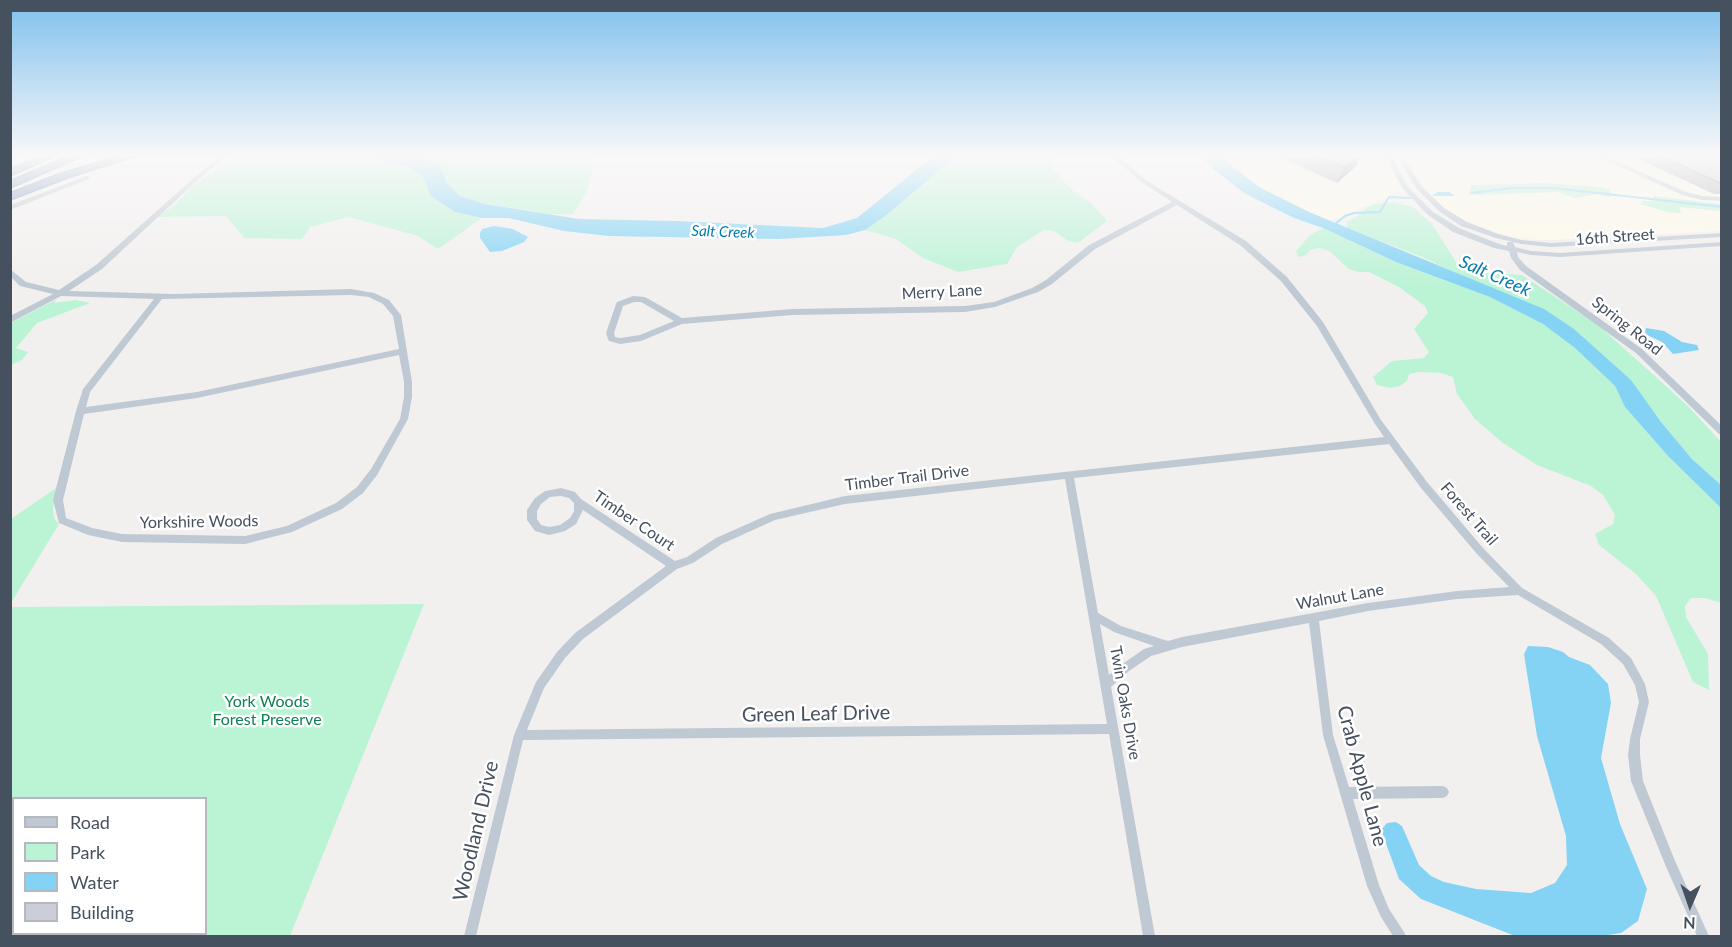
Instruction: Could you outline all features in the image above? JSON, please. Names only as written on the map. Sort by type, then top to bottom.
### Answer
[{"type":"street","points":[[10,208],[35,198]]},
{"type":"street","points":[[10,320],[60,293],[111,257],[175,198]]},
{"type":"street","name":"Forest Trail","points":[[1172,198],[1243,243],[1293,288],[1320,324],[1391,440],[1444,510],[1519,591],[1605,642],[1627,661],[1635,673],[1644,702],[1635,740],[1637,781],[1703,936]]},
{"type":"street","points":[[1415,198],[1430,213],[1456,230],[1511,249]]},
{"type":"street","points":[[1430,198],[1464,224],[1509,240]]},
{"type":"street","points":[[1706,198],[1722,199]]},
{"type":"street","name":"Merry Lane","points":[[681,321],[642,299],[633,298],[620,304],[610,333],[612,339],[630,340],[681,321],[793,312],[965,309],[995,304],[1035,290],[1049,282],[1092,247],[1178,202]]},
{"type":"street","name":"16th Street","points":[[1509,240],[1551,245],[1722,235]]},
{"type":"street","name":"Spring Road","points":[[1509,240],[1515,258],[1528,272],[1639,351],[1722,432]]},
{"type":"street","name":"16th Street","points":[[1511,249],[1560,255],[1722,244]]},
{"type":"street","name":"Yorkshire Woods","points":[[10,271],[23,284],[60,293],[160,297],[351,292],[371,295],[386,302],[397,315],[408,382],[404,419],[367,482],[351,497],[323,514],[290,529],[262,538],[245,540],[122,538],[92,532],[69,525],[62,520],[58,500],[86,391],[160,297]]},
{"type":"street","points":[[80,411],[197,395],[404,351]]},
{"type":"street","name":"Timber Trail Drive","points":[[519,735],[540,685],[570,645],[598,620],[674,566],[690,560],[719,541],[748,527],[813,507],[888,495],[1391,440]]},
{"type":"street","name":"Twin Oaks Drive","points":[[1070,475],[1149,936]]},
{"type":"street","name":"Timber Court","points":[[578,502],[579,512],[573,521],[562,528],[549,531],[538,528],[532,520],[532,510],[538,501],[548,494],[561,492],[572,495],[578,502],[674,566]]},
{"type":"street","name":"Walnut Lane","points":[[1106,685],[1148,652],[1168,646],[1313,617],[1438,597],[1519,591]]},
{"type":"street","points":[[1094,616],[1118,629],[1168,646]]},
{"type":"street","name":"Crab Apple Lane","points":[[1313,617],[1328,735],[1377,896],[1400,936]]},
{"type":"street","name":"Green Leaf Drive","points":[[519,735],[1113,729]]},
{"type":"street","name":"Woodland Drive","points":[[470,936],[519,735]]},
{"type":"street","points":[[1346,793],[1443,792]]},
{"type":"shaded area","points":[[1282,198],[1383,198],[1329,221]]},
{"type":"shaded area","points":[[1434,198],[1721,198],[1721,231],[1535,240],[1508,236],[1468,223],[1445,209]]},
{"type":"green space","points":[[181,198],[435,198],[455,212],[482,218],[438,249],[418,236],[349,217],[310,227],[302,239],[244,238],[226,216],[157,217]]},
{"type":"green space","points":[[467,198],[583,198],[573,214],[551,214],[485,204]]},
{"type":"green space","points":[[906,198],[1084,198],[1107,221],[1078,243],[1068,241],[1054,231],[1044,230],[1017,247],[1007,264],[958,272],[923,258],[896,239],[865,230]]},
{"type":"green space","points":[[1653,198],[1672,198],[1721,204],[1721,211],[1679,207],[1681,213],[1668,212],[1640,204],[1643,201],[1652,201]]},
{"type":"green space","points":[[1393,202],[1413,207],[1432,224],[1456,262],[1463,268],[1475,272],[1522,275],[1598,325],[1688,406],[1721,442],[1721,485],[1692,459],[1630,380],[1574,329],[1422,257],[1347,228],[1347,222],[1363,213],[1365,208],[1375,204]]},
{"type":"green space","points":[[1323,228],[1396,262],[1490,297],[1543,324],[1575,348],[1615,386],[1625,407],[1668,456],[1721,508],[1721,603],[1705,598],[1691,598],[1685,606],[1686,617],[1708,654],[1709,690],[1693,682],[1656,596],[1636,574],[1599,545],[1595,534],[1613,524],[1615,515],[1603,495],[1591,486],[1537,465],[1503,443],[1475,419],[1457,394],[1453,377],[1441,373],[1419,372],[1409,374],[1407,381],[1400,386],[1390,388],[1377,385],[1373,377],[1392,361],[1424,358],[1429,352],[1414,329],[1428,313],[1425,306],[1399,287],[1369,272],[1349,269],[1329,251],[1319,248],[1298,257],[1296,251],[1310,235]]},
{"type":"green space","points":[[57,299],[54,303],[76,300],[90,303],[37,323],[16,348],[28,352],[22,360],[11,365],[11,323]]},
{"type":"green space","points":[[56,488],[53,509],[54,518],[59,524],[11,603],[11,519]]},
{"type":"green space","name":"York Woods Forest Preserve","points":[[424,604],[290,936],[11,936],[11,607]]},
{"type":"water","name":"Salt Creek","points":[[434,198],[467,198],[485,204],[579,219],[823,228],[857,218],[881,198],[906,198],[865,230],[846,235],[779,239],[609,236],[564,231],[509,218],[482,218],[455,212]]},
{"type":"water","points":[[1254,198],[1281,198],[1309,212],[1544,309],[1574,329],[1631,380],[1661,422],[1692,459],[1721,485],[1721,508],[1668,456],[1625,407],[1615,386],[1575,348],[1543,324],[1490,297],[1396,262],[1323,228],[1294,218]]},
{"type":"water","points":[[494,226],[513,229],[528,237],[524,242],[502,251],[490,252],[480,238],[480,233],[482,229]]},
{"type":"water","points":[[1646,328],[1664,331],[1682,342],[1697,345],[1699,350],[1673,354],[1662,342],[1647,335]]},
{"type":"water","points":[[1528,646],[1548,647],[1563,652],[1569,657],[1590,665],[1608,684],[1611,703],[1601,758],[1620,824],[1647,889],[1638,921],[1621,933],[1602,936],[1515,936],[1421,899],[1399,879],[1381,830],[1387,823],[1396,822],[1402,826],[1419,865],[1431,876],[1444,882],[1476,889],[1531,893],[1555,883],[1567,865],[1566,836],[1537,736],[1524,654]]},
{"type":"waterway","points":[[1334,225],[1345,216],[1354,213],[1380,212],[1388,198]]},
{"type":"waterway","points":[[1644,198],[1722,207]]}]
